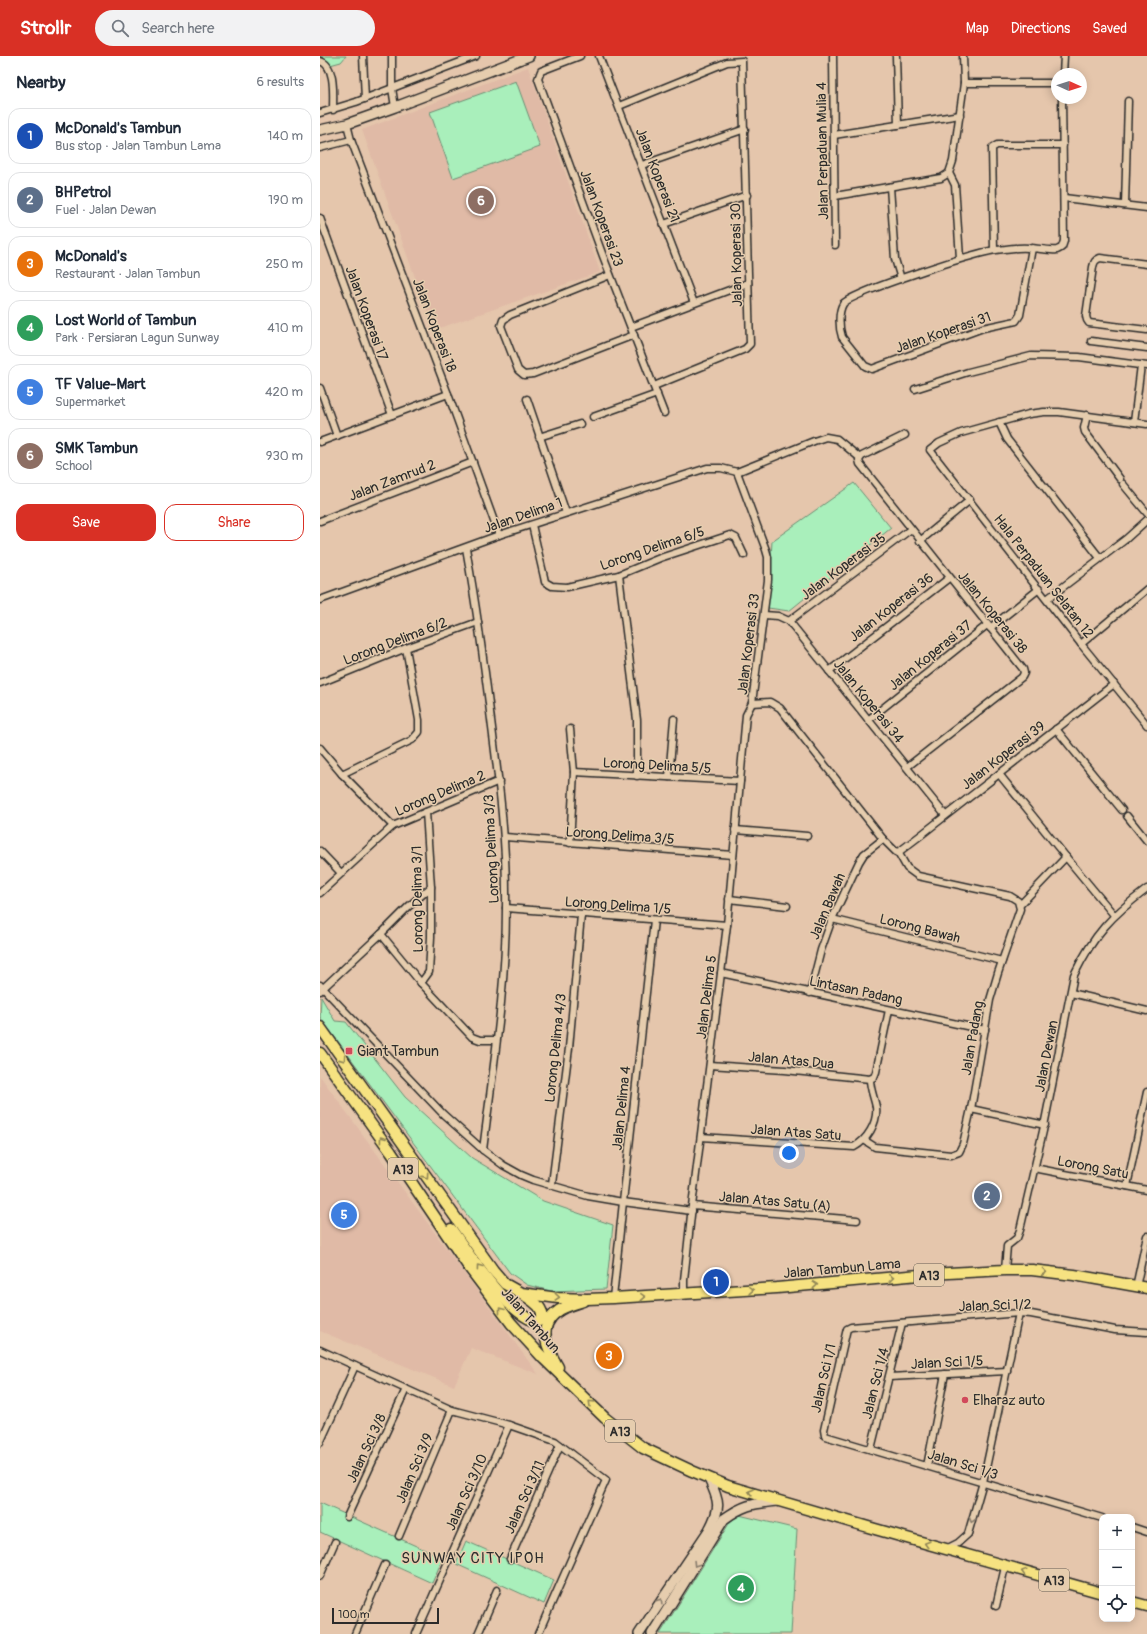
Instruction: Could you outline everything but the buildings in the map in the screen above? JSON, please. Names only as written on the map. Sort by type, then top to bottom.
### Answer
[{"type":"main road","points":[[320,130],[347,124],[529,56]]},
{"type":"main road","name":"A13","points":[[320,1027],[480,1253],[504,1284],[522,1293]]},
{"type":"main road","name":"Jalan Tambun","points":[[322,1060],[391,1152],[472,1272],[512,1323],[544,1358],[606,1418],[632,1440],[656,1454],[709,1479],[802,1508],[1005,1567]]},
{"type":"main road","points":[[425,1202],[446,1223],[506,1302],[518,1313],[530,1320],[537,1322],[542,1319],[543,1313],[540,1306],[522,1293]]},
{"type":"main road","name":"Jalan Tambun Lama","points":[[587,1299],[777,1288],[930,1274],[1005,1270],[1032,1270],[1074,1275],[1147,1288]]},
{"type":"main road","points":[[522,1293],[587,1299]]},
{"type":"main road","points":[[561,1373],[548,1350],[546,1330],[558,1312],[587,1299]]},
{"type":"main road","points":[[639,1634],[709,1530],[717,1515],[717,1495],[709,1479]]},
{"type":"main road","points":[[652,1634],[724,1519],[737,1510],[748,1505],[781,1501]]},
{"type":"main road","name":"A13","points":[[1005,1567],[1099,1592]]},
{"type":"main road","points":[[1135,1603],[1147,1606]]},
{"type":"street","points":[[363,56],[365,99]]},
{"type":"street","points":[[392,56],[392,88],[395,107]]},
{"type":"street","points":[[320,114],[365,99],[476,56]]},
{"type":"street","name":"Jalan Koperasi 23","points":[[580,56],[541,71],[538,79],[610,275],[664,413]]},
{"type":"street","name":"Jalan Koperasi 21","points":[[599,56],[694,304]]},
{"type":"street","name":"Jalan Perpaduan Mulia 4","points":[[833,56],[835,245]]},
{"type":"street","points":[[896,56],[898,125]]},
{"type":"street","points":[[835,196],[941,178],[949,173],[954,161],[964,83],[963,56]]},
{"type":"street","points":[[1063,68],[1064,56]]},
{"type":"street","points":[[320,61],[326,62],[331,70],[333,110]]},
{"type":"street","name":"Jalan Koperasi 30","points":[[619,106],[727,62],[742,61],[747,195],[750,344],[745,349],[654,386]]},
{"type":"street","points":[[964,83],[1051,83]]},
{"type":"street","points":[[1125,205],[1128,101]]},
{"type":"street","points":[[890,187],[896,264],[900,279],[960,258],[994,250],[1032,248],[1056,250],[1062,247],[1064,241],[1062,104]]},
{"type":"street","points":[[834,135],[960,115]]},
{"type":"street","name":"Jalan Koperasi 18","points":[[347,124],[351,140],[448,394],[499,535]]},
{"type":"street","points":[[642,165],[744,129]]},
{"type":"street","points":[[320,148],[351,140]]},
{"type":"street","points":[[994,250],[992,148],[997,145],[1063,145]]},
{"type":"street","points":[[949,173],[955,185],[960,258]]},
{"type":"street","points":[[664,224],[747,195]]},
{"type":"street","points":[[1064,198],[1147,208]]},
{"type":"street","name":"Jalan Koperasi 17","points":[[320,218],[392,415]]},
{"type":"street","name":"Jalan Koperasi 31","points":[[900,279],[846,300],[840,309],[840,332],[842,337],[865,366],[872,369],[975,331],[1016,321],[1020,315],[1032,248]]},
{"type":"street","points":[[1147,264],[1100,258],[1094,262],[1086,316],[1087,320],[1093,323],[1147,330]]},
{"type":"street","points":[[610,275],[510,315],[503,320],[501,326],[515,363],[518,370],[524,375],[533,374],[634,335]]},
{"type":"street","points":[[631,327],[748,283]]},
{"type":"street","points":[[1091,341],[1147,348]]},
{"type":"street","points":[[915,389],[968,372],[1031,356],[1079,357],[1144,365],[1134,422]]},
{"type":"street","points":[[320,388],[337,436]]},
{"type":"street","points":[[320,442],[448,394]]},
{"type":"street","points":[[593,417],[657,394]]},
{"type":"street","points":[[527,399],[566,513]]},
{"type":"street","points":[[1100,558],[1007,439],[999,422],[1029,414],[1059,412],[1147,424]]},
{"type":"street","points":[[1087,416],[1084,428],[1085,432],[1147,512]]},
{"type":"street","name":"Hala Perpaduan Selatan 12","points":[[999,422],[961,433],[939,443],[930,450],[1081,644],[1147,725]]},
{"type":"street","points":[[539,437],[580,424]]},
{"type":"street","points":[[737,472],[814,440],[826,437],[837,439],[860,458],[905,435]]},
{"type":"street","name":"Jalan Koperasi 38","points":[[860,458],[859,462],[862,467],[892,506],[1023,669],[1023,675],[907,767]]},
{"type":"street","name":"Jalan Zamrud 2","points":[[320,521],[473,462]]},
{"type":"street","name":"Jalan Delima 1","points":[[320,600],[499,535],[707,468],[721,468],[737,472]]},
{"type":"street","name":"Jalan Koperasi 33","points":[[737,472],[768,557],[768,580],[752,703],[770,702],[780,708],[883,839],[893,850],[898,852],[907,868],[918,876],[1010,896],[1018,901],[1020,905]]},
{"type":"street","points":[[920,541],[970,500]]},
{"type":"street","points":[[1047,600],[1147,520]]},
{"type":"street","name":"Lorong Delima 6/5","points":[[532,525],[544,577],[548,585],[556,587],[567,587],[619,575],[660,558],[730,535],[736,538],[744,554]]},
{"type":"street","name":"Jalan Koperasi 35","points":[[789,621],[911,529]]},
{"type":"street","name":"Lorong Delima 3/3","points":[[466,548],[478,622],[505,837],[506,908],[504,964],[483,1150]]},
{"type":"street","points":[[619,575],[637,720],[637,776]]},
{"type":"street","name":"Jalan Koperasi 36","points":[[829,670],[950,578]]},
{"type":"street","name":"Jalan Koperasi 37","points":[[868,720],[1039,589]]},
{"type":"street","points":[[1081,644],[1147,589]]},
{"type":"street","points":[[764,615],[778,616],[789,621]]},
{"type":"street","name":"Jalan Koperasi 34","points":[[789,621],[945,816]]},
{"type":"street","name":"Lorong Delima 6/2","points":[[320,683],[406,648],[478,622]]},
{"type":"street","points":[[342,774],[412,740],[419,732],[419,720],[406,648]]},
{"type":"street","name":"Jalan Koperasi 39","points":[[898,852],[908,846],[1114,684]]},
{"type":"street","name":"Jalan Delima 5","points":[[684,1294],[700,1137],[727,925],[746,715],[752,703]]},
{"type":"street","points":[[669,777],[674,719]]},
{"type":"street","points":[[570,729],[574,772],[570,843]]},
{"type":"street","points":[[1056,729],[1122,810]]},
{"type":"street","points":[[320,748],[342,774],[393,826]]},
{"type":"street","name":"Lorong Delima 5/5","points":[[574,772],[740,782]]},
{"type":"street","points":[[999,774],[1114,915]]},
{"type":"street","name":"Lorong Delima 2","points":[[320,893],[393,826],[499,781]]},
{"type":"street","name":"Lorong Delima 3/1","points":[[421,983],[429,972],[432,887],[426,812]]},
{"type":"street","points":[[1127,816],[1147,841]]},
{"type":"street","points":[[736,830],[807,836]]},
{"type":"street","name":"Lorong Delima 3/5","points":[[505,837],[733,855]]},
{"type":"street","name":"Jalan Bawah","points":[[810,993],[821,950],[832,919],[859,862],[864,854],[883,839]]},
{"type":"street","points":[[320,851],[341,873]]},
{"type":"street","points":[[1020,905],[1066,857]]},
{"type":"street","points":[[321,988],[381,934],[408,907],[432,887]]},
{"type":"street","name":"Jalan Dewan","points":[[1005,1270],[1007,1246],[1019,1234],[1044,1125],[1074,975],[1095,937],[1114,915],[1147,889]]},
{"type":"street","points":[[729,899],[787,906]]},
{"type":"street","name":"Jalan Padang","points":[[864,1140],[875,1147],[951,1155],[959,1152],[963,1144],[971,1110],[990,1000],[1002,961],[1020,914],[1020,905]]},
{"type":"street","name":"Lorong Delima 1/5","points":[[506,908],[580,915],[727,925]]},
{"type":"street","name":"Lorong Delima 4/3","points":[[552,1184],[568,1048],[580,915]]},
{"type":"street","name":"Lorong Bawah","points":[[832,919],[1002,961]]},
{"type":"street","name":"Jalan Delima 4","points":[[616,1298],[623,1202],[654,920]]},
{"type":"street","points":[[381,934],[421,983],[472,1037],[480,1040],[496,1040]]},
{"type":"street","name":"Lintasan Padang","points":[[721,974],[985,1030]]},
{"type":"street","name":"Jalan Atas Satu (A)","points":[[321,988],[443,1114],[483,1150],[521,1175],[588,1196],[623,1202],[692,1209],[857,1220]]},
{"type":"street","points":[[1071,993],[1147,1011]]},
{"type":"street","points":[[864,1140],[876,1115],[876,1107],[870,1091],[870,1079],[874,1077],[876,1072],[889,1010]]},
{"type":"street","name":"Jalan Atas Dua","points":[[710,1065],[785,1070],[870,1079]]},
{"type":"street","points":[[1127,1186],[1144,1119],[1147,1092]]},
{"type":"street","points":[[971,1110],[1044,1125]]},
{"type":"street","name":"Jalan Atas Satu","points":[[700,1137],[848,1148],[854,1147],[864,1140]]},
{"type":"street","name":"Lorong Satu","points":[[1034,1168],[1147,1190]]},
{"type":"street","points":[[1136,1287],[1147,1236]]},
{"type":"street","points":[[946,1549],[958,1543],[968,1534],[983,1482],[1019,1313]]},
{"type":"street","name":"Jalan Sci 1/2","points":[[846,1333],[847,1329],[851,1327],[1019,1313],[1115,1330],[1147,1332]]},
{"type":"street","name":"Jalan Sci 1/4","points":[[872,1449],[902,1322]]},
{"type":"street","name":"Jalan Sci 1/1","points":[[824,1427],[846,1333]]},
{"type":"street","points":[[320,1350],[452,1410],[509,1425],[555,1441],[606,1480],[538,1634]]},
{"type":"street","points":[[320,1443],[355,1366]]},
{"type":"street","name":"Jalan Sci 1/5","points":[[889,1377],[1007,1371]]},
{"type":"street","points":[[927,1466],[944,1374]]},
{"type":"street","name":"Jalan Sci 3/8","points":[[347,1517],[406,1389]]},
{"type":"street","name":"Jalan Sci 3/9","points":[[398,1536],[452,1410]]},
{"type":"street","name":"Jalan Sci 3/10","points":[[416,1634],[509,1425]]},
{"type":"street","name":"Jalan Sci 1/3","points":[[824,1427],[823,1432],[827,1437],[1099,1517]]},
{"type":"street","name":"Jalan Sci 3/11","points":[[510,1559],[560,1445]]},
{"type":"street","points":[[1135,1528],[1147,1532]]},
{"type":"street","points":[[320,1576],[335,1542]]},
{"type":"street","points":[[355,1634],[385,1565]]},
{"type":"street","points":[[996,1606],[1005,1567]]},
{"type":"street","points":[[478,1634],[497,1590]]},
{"type":"shaded area","points":[[528,67],[600,272],[434,330],[362,130]]},
{"type":"shaded area","points":[[320,1076],[538,1374],[471,1348],[454,1386],[320,1331]]},
{"type":"green space","points":[[320,56],[346,56],[341,62],[330,65],[326,60],[320,58]]},
{"type":"green space","points":[[516,81],[540,147],[453,178],[430,112]]},
{"type":"green space","points":[[854,483],[891,528],[789,611],[768,608],[772,541]]},
{"type":"green space","points":[[321,997],[335,1021],[346,1022],[405,1097],[472,1158],[543,1201],[613,1225],[606,1289],[551,1291],[527,1285],[510,1273],[320,1017]]},
{"type":"green space","points":[[320,1503],[443,1558],[432,1583],[320,1532]]},
{"type":"green space","points":[[739,1515],[797,1529],[791,1634],[660,1634],[730,1522]]},
{"type":"green space","points":[[466,1541],[554,1580],[544,1604],[456,1564]]},
{"type":"place","name":"SMK Tambun","points":[[481,201]]},
{"type":"place","name":"Giant Tambun","points":[[349,1051]]},
{"type":"place","name":"BHPetrol","points":[[987,1196]]},
{"type":"place","name":"TF Value-Mart","points":[[344,1215]]},
{"type":"place","name":"McDonald's Tambun","points":[[716,1282]]},
{"type":"place","name":"McDonald's","points":[[609,1356]]},
{"type":"place","name":"Elharaz auto","points":[[965,1400]]},
{"type":"place","name":"Lost World of Tambun","points":[[741,1588]]},
{"type":"district","name":"SUNWAY CITY IPOH","points":[[473,1558]]}]
